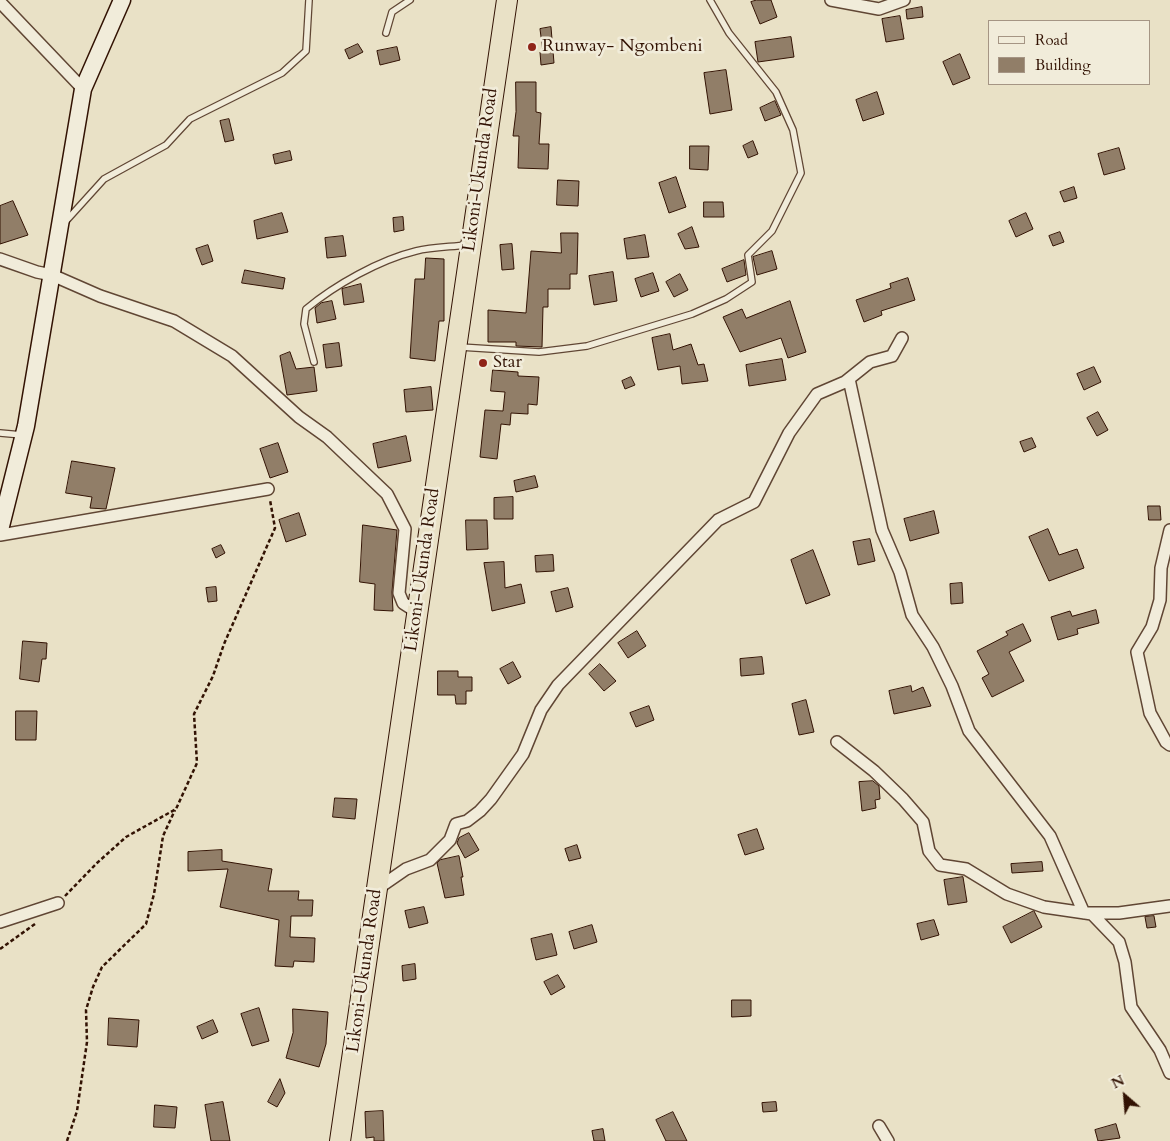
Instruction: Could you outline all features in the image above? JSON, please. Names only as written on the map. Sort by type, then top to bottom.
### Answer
[{"type":"highway","name":"Likoni-Ukunda Road","points":[[340,1141],[507,0]]},
{"type":"street","points":[[0,530],[24,435],[83,89],[122,0]]},
{"type":"street","points":[[831,0],[879,9],[904,0]]},
{"type":"street","points":[[0,2],[83,89]]},
{"type":"street","points":[[0,260],[37,272],[52,274],[100,296],[174,321],[232,356],[299,417],[326,437],[387,494],[405,529],[399,593],[403,603],[417,612]]},
{"type":"street","points":[[377,889],[406,869],[430,860],[450,840],[456,824],[480,812],[523,754],[541,710],[558,685],[718,520],[754,502],[789,433],[816,394],[849,379],[870,362],[892,356],[902,338]]},
{"type":"street","points":[[849,379],[882,530],[900,572],[912,615],[933,647],[952,686],[969,731],[1050,836],[1084,913]]},
{"type":"street","points":[[0,535],[268,490]]},
{"type":"street","points":[[1170,530],[1161,568],[1160,600],[1152,627],[1137,652],[1150,713],[1166,742],[1170,745]]},
{"type":"street","points":[[838,742],[874,771],[918,817],[922,822],[929,851],[940,865],[966,869],[1007,894],[1044,907],[1092,914],[1120,942],[1125,962],[1131,1007],[1160,1050],[1170,1073]]},
{"type":"street","points":[[0,922],[58,903]]},
{"type":"street","points":[[1084,913],[1119,913],[1170,906]]},
{"type":"street","points":[[879,1126],[888,1141]]},
{"type":"lane","points":[[60,228],[104,178],[166,145],[190,119],[282,73],[306,51],[308,0]]},
{"type":"lane","points":[[386,33],[392,12],[410,0]]},
{"type":"lane","points":[[457,346],[539,352],[587,346],[692,314],[726,299],[752,282],[748,255],[772,231],[801,173],[793,130],[776,92],[729,33],[710,0]]},
{"type":"lane","points":[[314,362],[304,324],[306,308],[328,291],[376,266],[416,251],[470,245]]},
{"type":"lane","points":[[0,433],[24,435]]},
{"type":"path","points":[[67,1141],[77,1111],[84,1070],[87,1042],[86,1010],[93,986],[102,967],[146,924],[154,894],[163,836],[197,763],[194,714],[214,676],[224,644],[275,528],[268,490]]},
{"type":"path","points":[[58,903],[97,862],[126,837],[176,809]]},
{"type":"path","points":[[0,949],[37,922]]},
{"type":"building","points":[[771,0],[777,17],[760,24],[751,2]]},
{"type":"building","points":[[922,7],[923,17],[907,19],[906,10]]},
{"type":"building","points":[[900,16],[904,39],[886,42],[882,19]]},
{"type":"building","points":[[551,27],[554,63],[541,65],[540,52],[543,52],[540,29]]},
{"type":"building","points":[[791,37],[794,57],[758,62],[755,42]]},
{"type":"building","points":[[358,44],[363,52],[349,59],[345,50]]},
{"type":"building","points":[[397,47],[400,60],[380,65],[377,51]]},
{"type":"building","points":[[960,54],[970,78],[953,85],[943,62]]},
{"type":"building","points":[[726,70],[732,110],[710,114],[704,73]]},
{"type":"building","points":[[516,82],[536,82],[536,112],[541,113],[539,144],[549,144],[548,169],[518,168],[519,136],[513,136],[516,112]]},
{"type":"building","points":[[877,92],[884,114],[863,121],[856,100]]},
{"type":"building","points":[[775,101],[781,115],[765,121],[760,108]]},
{"type":"building","points":[[229,119],[234,140],[225,142],[220,121]]},
{"type":"building","points":[[753,141],[758,154],[748,158],[743,146]]},
{"type":"building","points":[[690,146],[709,146],[708,170],[690,169]]},
{"type":"building","points":[[1119,148],[1125,169],[1104,175],[1098,154]]},
{"type":"building","points":[[290,151],[292,160],[275,164],[273,155]]},
{"type":"building","points":[[676,177],[686,207],[669,213],[659,183]]},
{"type":"building","points":[[558,180],[579,181],[578,206],[557,205]]},
{"type":"building","points":[[1074,187],[1077,198],[1064,202],[1060,192]]},
{"type":"building","points":[[13,201],[28,235],[0,244],[0,206]]},
{"type":"building","points":[[704,202],[723,202],[724,217],[704,217]]},
{"type":"building","points":[[282,213],[288,232],[257,239],[254,221]]},
{"type":"building","points":[[1026,213],[1033,229],[1016,237],[1009,221]]},
{"type":"building","points":[[403,217],[404,230],[394,232],[393,218]]},
{"type":"building","points":[[692,227],[699,247],[685,249],[678,234]]},
{"type":"building","points":[[1060,232],[1064,242],[1053,246],[1049,236]]},
{"type":"building","points":[[561,233],[578,233],[577,274],[570,274],[570,289],[548,289],[548,307],[543,307],[542,347],[516,346],[516,342],[488,342],[488,310],[526,313],[531,251],[561,253]]},
{"type":"building","points":[[645,235],[649,257],[627,259],[624,239]]},
{"type":"building","points":[[343,236],[346,256],[327,258],[325,238]]},
{"type":"building","points":[[512,244],[514,269],[502,270],[500,245]]},
{"type":"building","points":[[208,245],[213,261],[202,265],[196,249]]},
{"type":"building","points":[[772,251],[777,269],[757,275],[753,257]]},
{"type":"building","points":[[426,258],[444,259],[444,321],[439,321],[435,361],[410,358],[415,279],[424,279]]},
{"type":"building","points":[[744,260],[746,275],[727,282],[722,269]]},
{"type":"building","points":[[245,270],[285,278],[283,289],[242,283]]},
{"type":"building","points":[[613,272],[617,301],[594,305],[589,276]]},
{"type":"building","points":[[653,273],[659,291],[641,297],[635,279]]},
{"type":"building","points":[[680,274],[688,290],[674,297],[666,282]]},
{"type":"building","points":[[908,278],[915,300],[881,311],[882,315],[864,322],[856,300],[891,288],[890,284]]},
{"type":"building","points":[[361,284],[364,302],[344,305],[342,289]]},
{"type":"building","points":[[332,301],[336,319],[317,323],[315,308],[321,303]]},
{"type":"building","points":[[790,301],[806,352],[788,358],[781,338],[740,352],[723,317],[742,309],[746,318]]},
{"type":"building","points":[[670,334],[673,350],[691,344],[698,365],[704,364],[708,381],[682,384],[680,366],[658,370],[652,338]]},
{"type":"building","points":[[339,343],[342,366],[326,368],[323,345]]},
{"type":"building","points":[[290,352],[296,369],[314,367],[317,391],[287,395],[280,356]]},
{"type":"building","points":[[782,359],[786,380],[749,386],[746,365]]},
{"type":"building","points":[[1094,367],[1101,382],[1084,390],[1077,374]]},
{"type":"building","points":[[493,370],[518,372],[518,376],[539,377],[537,405],[528,404],[528,414],[511,413],[510,425],[501,424],[497,459],[480,457],[485,410],[503,411],[505,392],[491,391]]},
{"type":"building","points":[[631,377],[635,385],[625,389],[622,381]]},
{"type":"building","points":[[431,387],[433,410],[406,412],[404,390]]},
{"type":"building","points":[[1098,412],[1108,430],[1097,436],[1087,418]]},
{"type":"building","points":[[406,436],[411,461],[378,468],[373,444]]},
{"type":"building","points":[[1032,438],[1036,447],[1024,452],[1020,442]]},
{"type":"building","points":[[278,443],[288,472],[270,478],[260,449]]},
{"type":"building","points":[[72,461],[115,468],[106,509],[90,508],[92,497],[66,493]]},
{"type":"building","points":[[535,476],[538,487],[516,492],[514,481]]},
{"type":"building","points":[[513,497],[513,519],[494,519],[494,498]]},
{"type":"building","points":[[1148,506],[1160,506],[1161,520],[1149,520]]},
{"type":"building","points":[[934,511],[939,533],[910,541],[904,519]]},
{"type":"building","points":[[299,513],[306,535],[286,542],[279,520]]},
{"type":"building","points":[[466,520],[487,520],[488,549],[467,550]]},
{"type":"building","points":[[363,525],[397,530],[392,592],[393,611],[374,610],[375,584],[360,582]]},
{"type":"building","points":[[1048,529],[1059,555],[1077,549],[1084,568],[1049,581],[1029,537]]},
{"type":"building","points":[[870,539],[875,561],[858,565],[853,542]]},
{"type":"building","points":[[221,545],[225,553],[216,558],[212,549]]},
{"type":"building","points":[[813,550],[830,595],[806,604],[791,560]]},
{"type":"building","points":[[553,555],[554,571],[536,572],[535,556]]},
{"type":"building","points":[[504,562],[505,588],[521,584],[525,603],[492,611],[484,563]]},
{"type":"building","points":[[962,583],[963,603],[951,604],[950,584]]},
{"type":"building","points":[[216,587],[217,601],[208,602],[206,588]]},
{"type":"building","points":[[568,588],[573,607],[556,612],[551,592]]},
{"type":"building","points":[[1096,610],[1099,623],[1077,629],[1078,634],[1058,640],[1051,617],[1070,611],[1072,616]]},
{"type":"building","points":[[1023,624],[1031,641],[1009,652],[1024,681],[992,697],[982,678],[989,674],[977,651],[1008,635],[1006,632]]},
{"type":"building","points":[[637,631],[646,646],[628,658],[618,643]]},
{"type":"building","points":[[23,641],[47,643],[46,659],[42,659],[39,682],[20,679]]},
{"type":"building","points":[[762,657],[764,674],[741,676],[740,659]]},
{"type":"building","points":[[513,662],[521,677],[508,684],[500,669]]},
{"type":"building","points":[[600,664],[616,681],[604,691],[589,674]]},
{"type":"building","points":[[438,671],[458,671],[458,677],[472,677],[472,691],[466,691],[466,704],[456,704],[455,695],[438,695]]},
{"type":"building","points":[[911,686],[912,692],[923,687],[931,706],[894,714],[889,691]]},
{"type":"building","points":[[806,700],[814,732],[799,735],[792,704]]},
{"type":"building","points":[[649,706],[654,720],[636,727],[630,713]]},
{"type":"building","points":[[16,711],[37,711],[36,740],[16,740]]},
{"type":"building","points":[[873,781],[879,786],[880,799],[875,800],[876,808],[862,811],[859,782]]},
{"type":"building","points":[[335,798],[357,799],[355,819],[333,817]]},
{"type":"building","points":[[757,829],[764,849],[745,855],[738,835]]},
{"type":"building","points":[[469,833],[479,850],[465,858],[457,843],[459,838]]},
{"type":"building","points":[[577,845],[581,858],[569,861],[565,849]]},
{"type":"building","points":[[222,850],[222,861],[272,869],[268,891],[299,891],[298,900],[313,900],[312,916],[291,916],[290,937],[315,938],[314,962],[294,961],[293,967],[275,966],[279,920],[220,907],[228,869],[188,871],[188,852]]},
{"type":"building","points":[[459,856],[464,895],[445,898],[437,863],[440,860]]},
{"type":"building","points":[[1042,862],[1043,871],[1012,873],[1011,864]]},
{"type":"building","points":[[963,877],[967,902],[948,905],[944,880]]},
{"type":"building","points":[[424,907],[428,923],[409,928],[405,911]]},
{"type":"building","points":[[1034,911],[1042,927],[1011,943],[1003,927]]},
{"type":"building","points":[[1154,916],[1156,927],[1147,928],[1145,917]]},
{"type":"building","points":[[934,920],[939,935],[921,940],[917,924]]},
{"type":"building","points":[[592,925],[597,942],[574,949],[569,932]]},
{"type":"building","points":[[552,934],[557,955],[536,960],[531,939]]},
{"type":"building","points":[[415,964],[416,979],[403,981],[402,966]]},
{"type":"building","points":[[558,975],[565,987],[551,995],[544,982]]},
{"type":"building","points":[[732,1000],[751,1000],[751,1016],[732,1017]]},
{"type":"building","points":[[259,1008],[269,1041],[252,1046],[241,1014]]},
{"type":"building","points":[[293,1009],[328,1012],[326,1044],[319,1067],[286,1058],[293,1033]]},
{"type":"building","points":[[109,1018],[139,1020],[137,1047],[108,1045]]},
{"type":"building","points":[[213,1020],[218,1032],[202,1039],[197,1027]]},
{"type":"building","points":[[280,1079],[285,1093],[277,1107],[268,1102]]},
{"type":"building","points":[[223,1102],[230,1141],[211,1141],[205,1105]]},
{"type":"building","points":[[776,1102],[777,1111],[763,1112],[762,1103]]},
{"type":"building","points":[[155,1105],[177,1107],[175,1128],[154,1127]]},
{"type":"building","points":[[383,1111],[384,1141],[374,1141],[374,1137],[366,1138],[365,1112]]},
{"type":"building","points":[[673,1112],[687,1141],[666,1141],[656,1120]]},
{"type":"building","points":[[1116,1124],[1120,1138],[1098,1141],[1095,1130]]},
{"type":"building","points":[[603,1129],[605,1141],[594,1141],[592,1131]]},
{"type":"place","name":"Runway- Ngombeni","points":[[532,47]]},
{"type":"place","name":"Star","points":[[483,363]]}]
